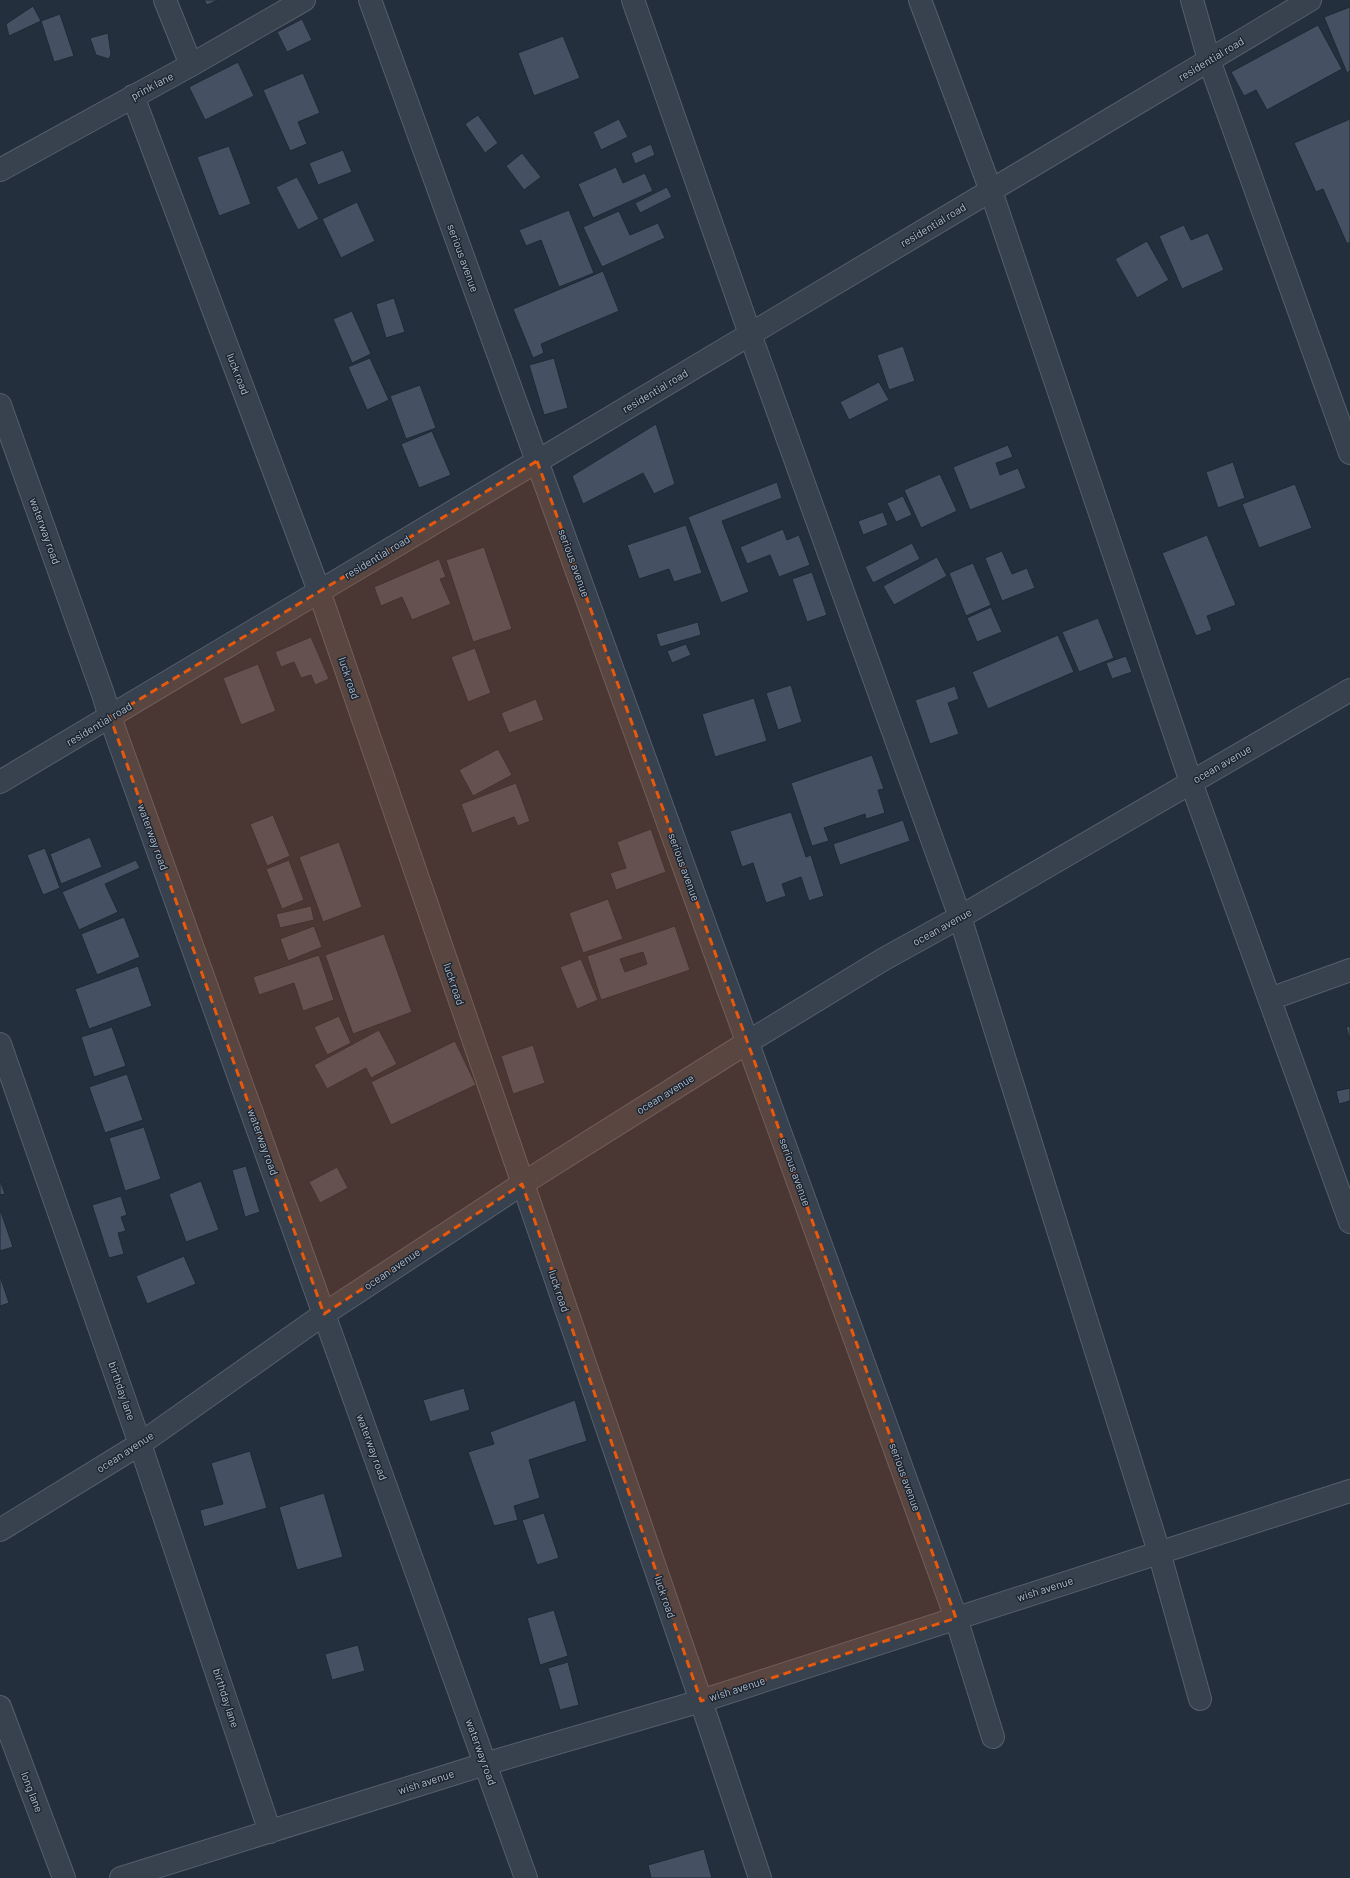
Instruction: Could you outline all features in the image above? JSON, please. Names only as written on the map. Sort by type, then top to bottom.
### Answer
[{"type":"street","points":[[165,0],[191,66]]},
{"type":"street","name":"prink lane","points":[[0,170],[133,96],[191,66],[304,0]]},
{"type":"street","name":"serious avenue","points":[[370,0],[956,1618],[993,1737]]},
{"type":"street","points":[[632,0],[750,334],[960,917],[1159,1552],[1200,1698]]},
{"type":"street","points":[[920,0],[991,190],[1191,782],[1350,1222]]},
{"type":"street","points":[[1192,0],[1209,60],[1350,453]]},
{"type":"street","name":"residential road","points":[[0,782],[1310,0]]},
{"type":"street","name":"luck road","points":[[133,96],[319,591],[701,1701],[760,1878]]},
{"type":"street","name":"waterway road","points":[[0,405],[110,717],[526,1878]]},
{"type":"street","name":"ocean avenue","points":[[0,1530],[140,1444],[324,1314],[522,1184],[748,1042],[884,959],[960,917],[1350,690]]},
{"type":"street","points":[[1270,999],[1350,970]]},
{"type":"street","name":"birthday lane","points":[[0,1044],[140,1444],[270,1832]]},
{"type":"street","name":"wish avenue","points":[[121,1878],[485,1764],[701,1701],[1350,1491]]},
{"type":"street","name":"long lane","points":[[0,1706],[64,1878]]},
{"type":"highlighted area","points":[[537,461],[956,1618],[701,1701],[522,1184],[324,1314],[110,717]]},
{"type":"building","points":[[204,0],[218,0],[207,5]]},
{"type":"building","points":[[33,6],[41,21],[9,36],[6,24]]},
{"type":"building","points":[[1350,7],[1350,71],[1347,73],[1324,17]]},
{"type":"building","points":[[60,14],[74,56],[54,62],[41,21]]},
{"type":"building","points":[[302,19],[312,40],[287,52],[277,32]]},
{"type":"building","points":[[1318,25],[1342,69],[1267,110],[1256,90],[1244,96],[1231,72]]},
{"type":"building","points":[[108,33],[111,54],[109,59],[96,55],[90,38]]},
{"type":"building","points":[[563,36],[580,78],[534,96],[518,53]]},
{"type":"building","points":[[238,62],[254,96],[205,120],[189,87]]},
{"type":"building","points":[[303,73],[320,113],[298,122],[307,144],[290,151],[263,90]]},
{"type":"building","points":[[478,115],[498,143],[485,153],[465,124]]},
{"type":"building","points":[[619,119],[628,137],[601,150],[593,132]]},
{"type":"building","points":[[1350,119],[1350,242],[1347,244],[1323,189],[1316,192],[1294,143]]},
{"type":"building","points":[[651,144],[655,155],[635,164],[631,153]]},
{"type":"building","points":[[229,146],[251,204],[219,216],[197,157]]},
{"type":"building","points":[[343,150],[352,172],[318,185],[309,163]]},
{"type":"building","points":[[522,153],[541,177],[524,190],[506,166]]},
{"type":"building","points":[[616,167],[623,183],[645,173],[653,191],[593,218],[578,184]]},
{"type":"building","points":[[297,177],[319,219],[298,230],[276,187]]},
{"type":"building","points":[[667,187],[672,197],[640,213],[635,203]]},
{"type":"building","points":[[357,202],[375,241],[341,258],[322,219]]},
{"type":"building","points":[[569,210],[594,273],[559,287],[541,240],[526,246],[519,230]]},
{"type":"building","points":[[619,211],[630,235],[658,223],[665,238],[602,267],[583,227]]},
{"type":"building","points":[[1184,225],[1191,240],[1208,233],[1224,270],[1182,289],[1159,236]]},
{"type":"building","points":[[1147,241],[1169,280],[1137,298],[1115,259]]},
{"type":"building","points":[[603,271],[619,311],[541,344],[544,353],[533,358],[513,309]]},
{"type":"building","points":[[394,298],[405,332],[386,338],[376,304]]},
{"type":"building","points":[[352,311],[371,354],[352,363],[333,319]]},
{"type":"building","points":[[903,346],[915,381],[889,390],[877,355]]},
{"type":"building","points":[[370,358],[389,400],[367,410],[348,367]]},
{"type":"building","points":[[554,358],[568,408],[544,415],[529,365]]},
{"type":"building","points":[[879,382],[889,400],[849,420],[840,402]]},
{"type":"building","points":[[420,385],[436,428],[406,439],[390,396]]},
{"type":"building","points":[[656,424],[675,484],[654,494],[643,473],[583,504],[572,476]]},
{"type":"building","points":[[432,431],[451,475],[419,488],[401,444]]},
{"type":"building","points":[[1008,445],[1013,457],[996,463],[1000,475],[1018,468],[1026,488],[970,510],[953,467]]},
{"type":"building","points":[[1233,462],[1245,498],[1218,508],[1206,472]]},
{"type":"building","points":[[940,474],[957,511],[921,528],[904,490]]},
{"type":"building","points":[[777,482],[782,498],[722,521],[749,592],[721,603],[688,517]]},
{"type":"building","points":[[1295,484],[1312,528],[1259,548],[1242,504]]},
{"type":"building","points":[[903,496],[912,515],[896,522],[887,503]]},
{"type":"building","points":[[883,512],[888,525],[863,535],[858,521]]},
{"type":"building","points":[[686,525],[702,573],[674,582],[669,569],[639,579],[627,545]]},
{"type":"building","points":[[783,529],[787,540],[799,535],[810,565],[779,577],[770,555],[747,564],[740,547]]},
{"type":"building","points":[[1207,535],[1236,605],[1207,616],[1212,630],[1196,636],[1162,553]]},
{"type":"building","points":[[912,543],[920,559],[873,583],[865,567]]},
{"type":"building","points":[[484,547],[512,629],[473,642],[446,560]]},
{"type":"building","points":[[1002,551],[1012,574],[1027,568],[1035,588],[1002,601],[985,558]]},
{"type":"building","points":[[937,557],[947,576],[894,605],[883,586]]},
{"type":"building","points":[[439,559],[446,577],[440,579],[451,604],[412,620],[402,597],[381,606],[374,587]]},
{"type":"building","points":[[973,563],[991,605],[966,616],[949,573]]},
{"type":"building","points":[[812,572],[827,615],[807,622],[792,579]]},
{"type":"building","points":[[991,607],[1002,632],[977,642],[967,618]]},
{"type":"building","points":[[1098,618],[1114,658],[1079,672],[1062,632]]},
{"type":"building","points":[[698,622],[701,635],[660,647],[656,634]]},
{"type":"building","points":[[1058,635],[1074,672],[988,709],[972,672]]},
{"type":"building","points":[[311,637],[329,679],[315,685],[311,675],[301,678],[294,662],[281,667],[275,652]]},
{"type":"building","points":[[686,644],[691,655],[672,663],[667,651]]},
{"type":"building","points":[[475,648],[491,693],[468,702],[451,657]]},
{"type":"building","points":[[1126,656],[1132,672],[1112,679],[1106,663]]},
{"type":"building","points":[[258,664],[276,711],[241,725],[223,678]]},
{"type":"building","points":[[791,685],[802,722],[778,730],[766,693]]},
{"type":"building","points":[[955,686],[959,699],[948,703],[959,734],[930,744],[915,700]]},
{"type":"building","points":[[754,698],[767,741],[715,757],[702,714]]},
{"type":"building","points":[[536,699],[544,720],[509,733],[501,713]]},
{"type":"building","points":[[498,749],[512,775],[473,796],[459,770]]},
{"type":"building","points":[[872,755],[884,789],[878,790],[885,813],[866,819],[865,814],[824,828],[829,841],[812,846],[791,783]]},
{"type":"building","points":[[516,783],[530,821],[518,826],[514,817],[472,833],[461,804]]},
{"type":"building","points":[[791,812],[806,857],[811,855],[824,896],[809,901],[801,877],[782,884],[786,896],[766,903],[753,863],[742,867],[730,831]]},
{"type":"building","points":[[273,815],[290,856],[267,866],[250,824]]},
{"type":"building","points":[[903,820],[910,841],[840,865],[833,844]]},
{"type":"building","points":[[651,829],[666,872],[616,890],[610,873],[626,868],[617,842]]},
{"type":"building","points":[[90,837],[102,867],[61,884],[50,854]]},
{"type":"building","points":[[339,842],[362,907],[323,922],[299,857]]},
{"type":"building","points":[[45,848],[60,888],[43,895],[27,855]]},
{"type":"building","points":[[136,860],[140,868],[105,884],[118,912],[79,930],[62,892]]},
{"type":"building","points":[[289,860],[304,900],[282,909],[266,869]]},
{"type":"building","points":[[608,899],[623,939],[583,953],[569,913]]},
{"type":"building","points":[[311,906],[314,920],[280,928],[276,914]]},
{"type":"building","points":[[124,917],[140,957],[97,975],[81,934]]},
{"type":"building","points":[[314,926],[322,947],[288,961],[280,939]]},
{"type":"building","points":[[675,926],[690,970],[601,1000],[587,956]],"holes":[[[643,952],[647,964],[625,972],[620,959]]]},
{"type":"building","points":[[384,934],[412,1012],[353,1034],[325,955]]},
{"type":"building","points":[[319,955],[334,1000],[303,1011],[294,983],[259,995],[253,977]]},
{"type":"building","points":[[581,959],[598,1000],[577,1009],[560,967]]},
{"type":"building","points":[[138,966],[152,1006],[89,1029],[75,989]]},
{"type":"building","points":[[339,1016],[351,1043],[327,1055],[314,1027]]},
{"type":"building","points":[[1350,1026],[1350,1040],[1346,1027]]},
{"type":"building","points":[[112,1027],[126,1066],[94,1077],[81,1037]]},
{"type":"building","points":[[379,1030],[397,1064],[371,1078],[366,1068],[327,1089],[314,1065]]},
{"type":"building","points":[[455,1041],[476,1085],[391,1125],[371,1082]]},
{"type":"building","points":[[533,1045],[545,1083],[513,1094],[501,1056]]},
{"type":"building","points":[[127,1074],[143,1120],[105,1133],[89,1087]]},
{"type":"building","points":[[1350,1088],[1350,1101],[1339,1104],[1336,1091]]},
{"type":"building","points":[[144,1127],[161,1179],[125,1191],[109,1138]]},
{"type":"building","points":[[246,1166],[260,1212],[245,1217],[232,1170]]},
{"type":"building","points":[[337,1167],[348,1188],[320,1203],[309,1182]]},
{"type":"building","points":[[0,1180],[5,1194],[0,1195]]},
{"type":"building","points":[[201,1181],[219,1230],[186,1242],[169,1194]]},
{"type":"building","points":[[121,1196],[127,1215],[121,1217],[126,1231],[118,1233],[124,1254],[109,1258],[92,1205]]},
{"type":"building","points":[[0,1209],[13,1247],[0,1251]]},
{"type":"building","points":[[184,1256],[196,1284],[147,1304],[136,1276]]},
{"type":"building","points":[[0,1276],[9,1303],[0,1306]]},
{"type":"building","points":[[464,1388],[470,1410],[430,1422],[423,1400]]},
{"type":"building","points":[[575,1400],[587,1441],[529,1460],[540,1498],[514,1506],[518,1520],[494,1526],[468,1452],[494,1444],[490,1432]]},
{"type":"building","points":[[250,1451],[267,1508],[204,1527],[200,1510],[223,1504],[211,1463]]},
{"type":"building","points":[[324,1493],[343,1557],[297,1570],[279,1507]]},
{"type":"building","points":[[544,1513],[559,1558],[537,1565],[522,1520]]},
{"type":"building","points":[[554,1610],[568,1656],[540,1665],[527,1618]]},
{"type":"building","points":[[358,1645],[365,1671],[332,1680],[325,1654]]},
{"type":"building","points":[[568,1662],[579,1705],[560,1710],[548,1668]]},
{"type":"building","points":[[704,1849],[712,1878],[651,1878],[648,1865]]}]
